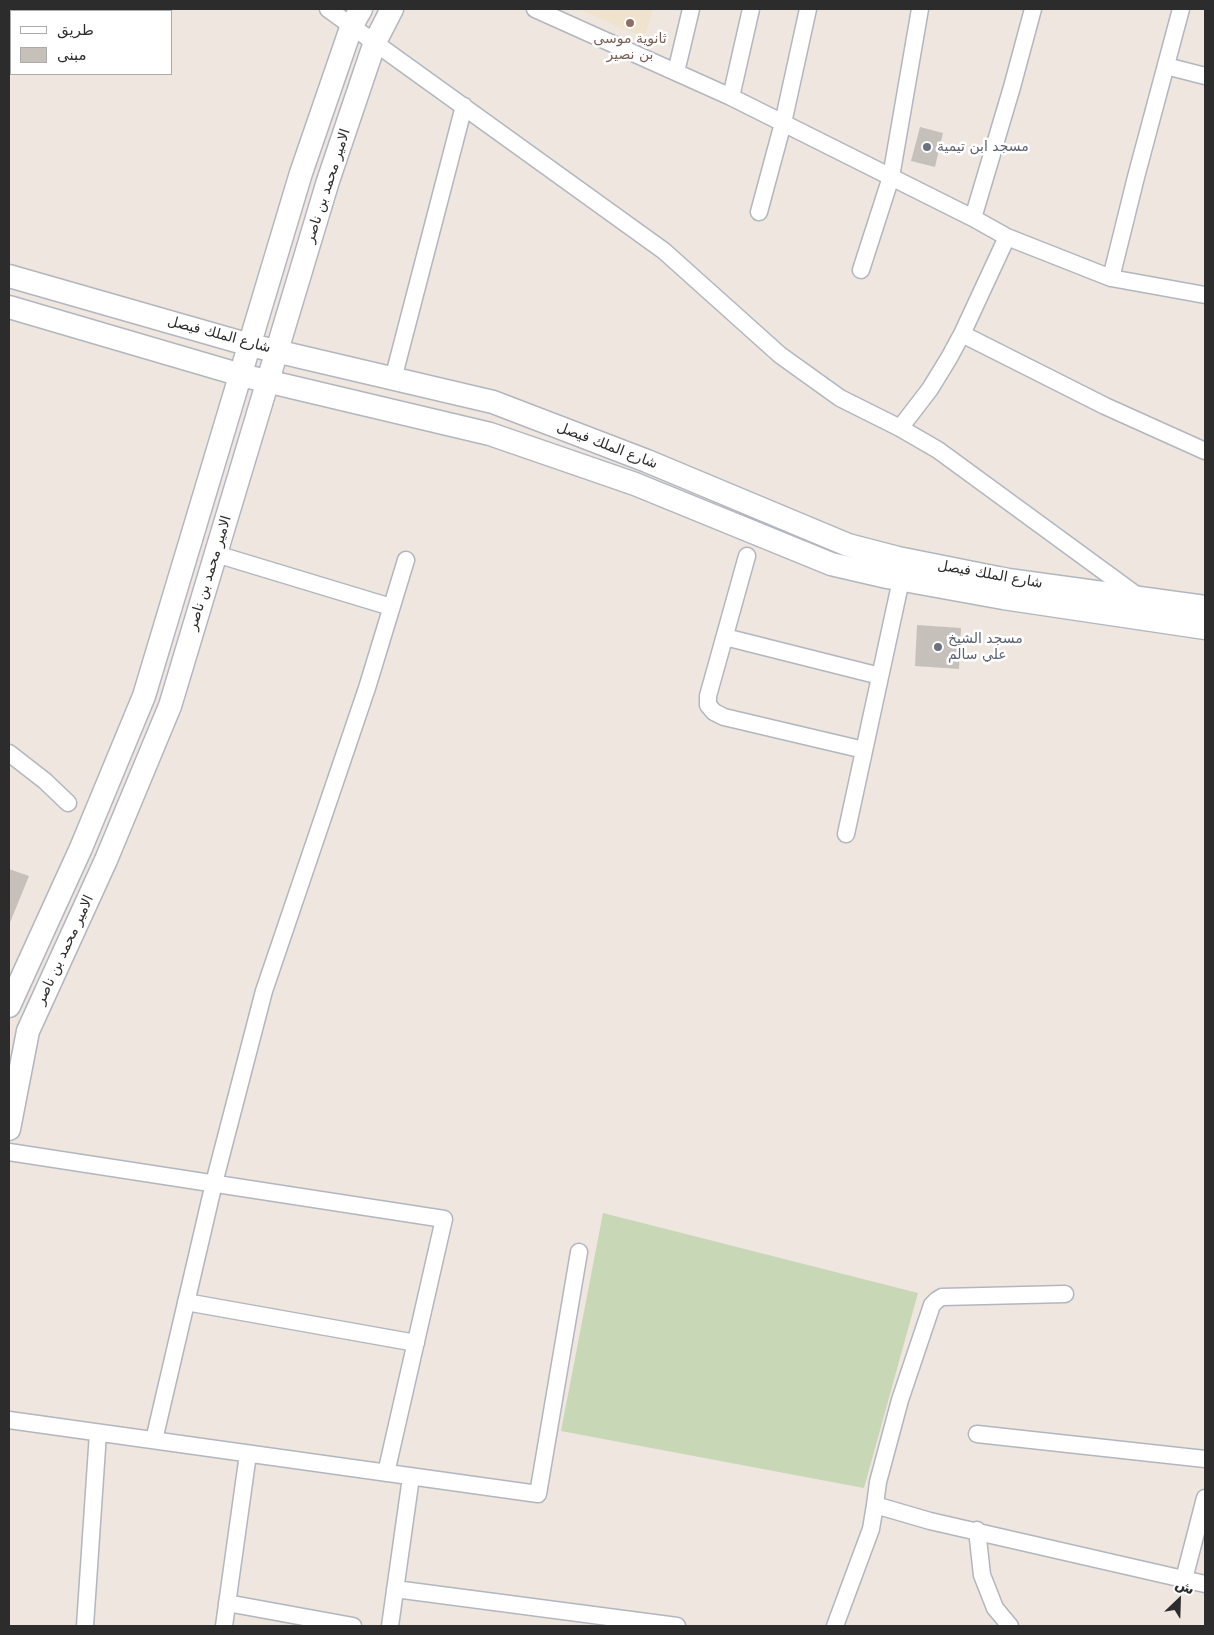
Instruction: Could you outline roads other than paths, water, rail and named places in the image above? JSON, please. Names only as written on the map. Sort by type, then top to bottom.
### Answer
[{"type":"street","points":[[328,9],[356,17],[375,42],[664,251],[780,355],[840,398],[900,428],[938,450],[1141,598]]},
{"type":"street","name":"الامير محمد بن ناصر","points":[[9,1129],[28,1031],[106,860],[170,706],[328,181],[375,42],[392,9]]},
{"type":"street","points":[[536,9],[731,97],[973,218],[1007,237],[1111,278],[1205,295]]},
{"type":"street","points":[[676,72],[691,9]]},
{"type":"street","points":[[731,97],[750,9]]},
{"type":"street","points":[[759,212],[784,123],[808,9]]},
{"type":"street","points":[[861,270],[891,177],[920,9]]},
{"type":"street","points":[[973,218],[1033,9]]},
{"type":"street","points":[[1111,278],[1181,9]]},
{"type":"street","name":"الامير محمد بن ناصر","points":[[9,1006],[81,848],[144,696],[301,173],[356,17]]},
{"type":"street","points":[[1166,66],[1205,76]]},
{"type":"street","points":[[393,379],[464,106]]},
{"type":"street","points":[[900,428],[930,389],[962,334],[1007,237]]},
{"type":"street","name":"شارع الملك فيصل","points":[[9,276],[250,345],[493,402],[647,461],[848,545],[898,558],[1008,580],[1205,607]]},
{"type":"street","name":"شارع الملك فيصل","points":[[9,307],[241,375],[490,434],[635,484],[831,564],[901,580],[1003,598],[1205,628]]},
{"type":"street","points":[[962,334],[1104,406],[1205,451]]},
{"type":"street","points":[[216,554],[391,608]]},
{"type":"street","points":[[746,556],[708,696],[708,705],[714,712],[724,717],[864,750]]},
{"type":"street","points":[[154,1440],[214,1183],[264,991],[367,688],[406,560]]},
{"type":"street","points":[[846,834],[901,580]]},
{"type":"street","points":[[725,637],[880,676]]},
{"type":"street","points":[[9,753],[45,781],[68,803]]},
{"type":"street","points":[[9,1152],[444,1219],[386,1473]]},
{"type":"street","points":[[9,1420],[538,1494],[580,1252]]},
{"type":"street","points":[[834,1626],[872,1529],[878,1482],[900,1400],[932,1305],[942,1297],[1065,1294]]},
{"type":"street","points":[[186,1302],[416,1343]]},
{"type":"street","points":[[85,1626],[98,1433]]},
{"type":"street","points":[[976,1434],[1205,1459]]},
{"type":"street","points":[[224,1626],[248,1454]]},
{"type":"street","points":[[390,1626],[411,1477]]},
{"type":"street","points":[[1184,1579],[1205,1498]]},
{"type":"street","points":[[875,1505],[930,1521],[977,1530],[1205,1584]]},
{"type":"street","points":[[977,1530],[982,1575],[995,1608],[1010,1626]]},
{"type":"street","points":[[395,1589],[677,1626]]},
{"type":"street","points":[[227,1602],[354,1626]]},
{"type":"place","name":"ثانوية موسى بن نصير","points":[[630,23]]},
{"type":"place","name":"مسجد ابن تيمية","points":[[927,147]]},
{"type":"place","name":"مسجد الشيخ علي سالم","points":[[938,647]]}]
